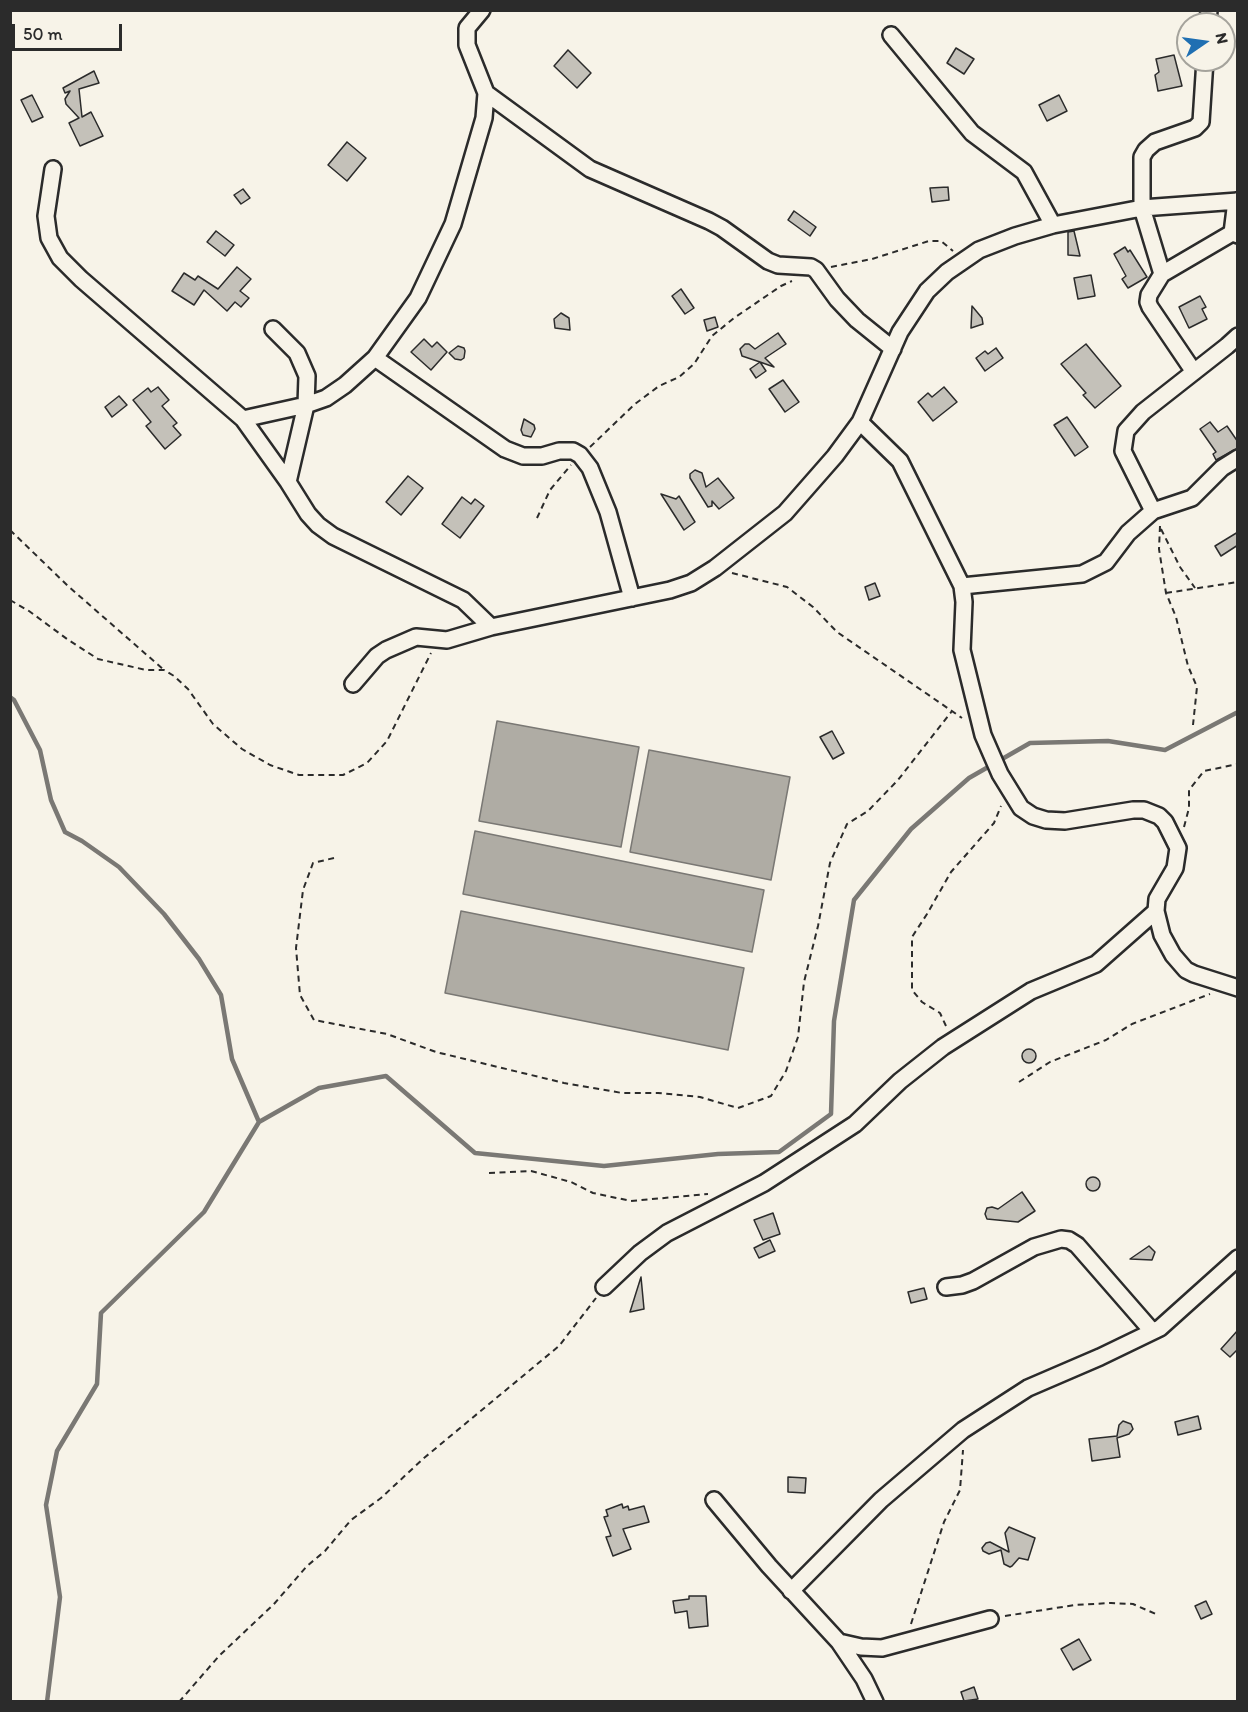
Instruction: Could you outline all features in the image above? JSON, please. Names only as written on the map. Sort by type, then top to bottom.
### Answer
[{"type":"street","points":[[243,419],[306,405],[326,398],[345,386],[375,358],[418,298],[453,224],[484,118],[486,93],[467,45],[467,28],[482,10]]},
{"type":"street","points":[[891,35],[972,134],[1024,172],[1053,225]]},
{"type":"street","points":[[1162,274],[1142,208],[1142,157],[1155,142],[1195,128],[1201,122],[1204,72]]},
{"type":"street","points":[[486,93],[590,169],[709,221],[768,261],[778,265],[805,266],[816,270],[850,313],[892,349]]},
{"type":"street","points":[[53,169],[46,216],[49,238],[60,258],[81,279],[243,419],[308,514],[326,530],[463,600],[491,627]]},
{"type":"street","points":[[353,684],[363,670],[386,650],[416,637],[447,640],[491,627],[632,598],[691,583],[715,568],[785,513],[835,456],[860,422],[900,332],[927,291],[947,272],[979,250],[1053,225],[1142,208],[1237,201],[1235,234],[1162,274],[1149,294],[1148,302],[1194,372]]},
{"type":"street","points":[[273,329],[297,353],[307,376],[306,405],[288,482]]},
{"type":"street","points":[[1153,511],[1123,451],[1126,431],[1143,412],[1238,336]]},
{"type":"street","points":[[375,358],[505,449],[523,456],[542,456],[559,451],[573,451],[580,455],[590,468],[605,504],[632,598]]},
{"type":"street","points":[[860,422],[900,461],[962,586],[964,602],[962,650],[982,735],[988,752],[1009,788],[1026,812],[1046,820],[1065,821],[1133,810],[1152,811],[1165,822],[1178,848],[1175,868],[1157,899],[1156,911],[1162,935],[1168,947],[1186,970],[1234,987]]},
{"type":"street","points":[[962,586],[1082,574],[1106,562],[1128,533],[1153,511],[1192,498],[1222,468],[1238,458]]},
{"type":"street","points":[[604,1287],[640,1253],[667,1233],[764,1183],[855,1124],[900,1081],[943,1047],[1031,991],[1096,964],[1156,911]]},
{"type":"street","points":[[946,1287],[974,1281],[1034,1247],[1061,1239],[1069,1240],[1077,1245],[1152,1332]]},
{"type":"street","points":[[791,1591],[881,1500],[963,1430],[1028,1388],[1160,1328],[1238,1258]]},
{"type":"street","points":[[714,1500],[791,1591],[839,1642],[864,1679],[875,1701]]},
{"type":"street","points":[[839,1642],[861,1647],[882,1648],[905,1644],[990,1619]]},
{"type":"path","points":[[537,518],[550,490],[580,455],[635,404],[659,386],[679,377],[694,364],[712,336],[781,286],[816,270],[872,259],[929,241],[940,241],[964,260]]},
{"type":"path","points":[[1153,511],[1180,567],[1195,588]]},
{"type":"path","points":[[1160,526],[1159,549],[1166,593],[1176,617],[1188,666],[1197,687],[1193,725]]},
{"type":"path","points":[[10,530],[68,586],[188,689],[213,724],[242,749],[270,765],[299,775],[343,775],[367,763],[387,741],[430,654],[447,640]]},
{"type":"path","points":[[715,568],[742,577],[787,587],[837,632],[964,719]]},
{"type":"path","points":[[1166,593],[1238,582]]},
{"type":"path","points":[[10,600],[29,610],[98,659],[146,670],[164,670]]},
{"type":"path","points":[[334,858],[313,863],[303,890],[296,948],[300,995],[314,1020],[387,1034],[436,1053],[564,1083],[622,1093],[658,1093],[700,1097],[738,1108],[771,1096],[786,1071],[798,1037],[804,982],[830,863],[847,824],[868,811],[898,780],[952,711]]},
{"type":"path","points":[[1178,848],[1189,808],[1189,790],[1204,771],[1238,764]]},
{"type":"path","points":[[943,1047],[947,1027],[940,1013],[922,1002],[912,990],[912,937],[951,872],[994,822],[1009,788]]},
{"type":"path","points":[[1019,1082],[1050,1062],[1106,1040],[1132,1024],[1234,987]]},
{"type":"path","points":[[489,1173],[531,1171],[571,1182],[593,1193],[631,1200],[708,1194]]},
{"type":"path","points":[[179,1701],[219,1656],[274,1605],[351,1520],[381,1498],[424,1458],[559,1346],[604,1287]]},
{"type":"path","points":[[905,1644],[944,1522],[960,1490],[964,1462],[963,1430]]},
{"type":"path","points":[[990,1619],[1075,1605],[1112,1603],[1133,1604],[1158,1615]]},
{"type":"shaded area","points":[[497,721],[639,747],[621,847],[479,821]]},
{"type":"shaded area","points":[[649,750],[790,777],[771,880],[630,852]]},
{"type":"shaded area","points":[[475,831],[764,890],[752,952],[463,894]]},
{"type":"shaded area","points":[[461,911],[744,968],[728,1050],[445,993]]},
{"type":"building","points":[[956,48],[974,59],[964,74],[947,63]]},
{"type":"building","points":[[568,50],[591,73],[577,88],[554,66]]},
{"type":"building","points":[[1174,55],[1176,72],[1178,72],[1182,86],[1158,91],[1155,75],[1159,72],[1156,59]]},
{"type":"building","points":[[94,71],[99,83],[79,89],[82,117],[91,112],[103,136],[80,146],[69,123],[79,118],[66,104],[65,99],[70,91],[65,93],[63,88]]},
{"type":"building","points":[[32,95],[43,117],[32,122],[21,100]]},
{"type":"building","points":[[1059,95],[1067,111],[1047,121],[1039,105]]},
{"type":"building","points":[[347,142],[366,158],[347,181],[328,165]]},
{"type":"building","points":[[948,187],[949,200],[932,202],[930,188]]},
{"type":"building","points":[[243,189],[250,198],[241,204],[234,195]]},
{"type":"building","points":[[794,211],[816,227],[810,236],[788,220]]},
{"type":"building","points":[[216,231],[234,245],[225,256],[207,242]]},
{"type":"building","points":[[1074,231],[1080,256],[1068,255],[1068,232]]},
{"type":"building","points":[[1125,247],[1128,252],[1130,250],[1147,277],[1128,288],[1122,279],[1126,276],[1114,254]]},
{"type":"building","points":[[237,267],[251,279],[240,291],[249,298],[241,307],[235,302],[227,311],[204,290],[194,305],[172,291],[184,273],[195,280],[198,276],[218,289]]},
{"type":"building","points":[[1091,275],[1095,296],[1078,299],[1074,278]]},
{"type":"building","points":[[681,289],[694,308],[685,314],[672,296]]},
{"type":"building","points":[[1200,296],[1206,307],[1202,309],[1207,319],[1189,328],[1179,307]]},
{"type":"building","points":[[972,306],[982,318],[983,324],[971,328]]},
{"type":"building","points":[[561,313],[569,318],[570,330],[555,328],[554,319]]},
{"type":"building","points":[[715,317],[718,327],[707,331],[704,320]]},
{"type":"building","points":[[778,333],[786,344],[765,358],[774,367],[742,356],[740,349],[745,344],[755,349]]},
{"type":"building","points":[[424,339],[432,347],[437,342],[447,352],[431,370],[411,352]]},
{"type":"building","points":[[1086,344],[1121,386],[1095,408],[1083,395],[1086,393],[1061,364]]},
{"type":"building","points":[[458,346],[464,348],[465,351],[464,358],[461,360],[455,359],[449,353]]},
{"type":"building","points":[[996,348],[1003,358],[985,371],[976,358],[985,351],[988,354]]},
{"type":"building","points":[[760,362],[766,371],[756,378],[750,369]]},
{"type":"building","points":[[783,380],[799,402],[785,412],[769,389]]},
{"type":"building","points":[[158,387],[169,400],[162,406],[177,423],[173,426],[181,435],[165,449],[146,426],[151,422],[133,400],[148,388],[151,392]]},
{"type":"building","points":[[944,387],[957,402],[933,421],[918,402],[928,393],[932,397]]},
{"type":"building","points":[[119,396],[127,405],[112,417],[105,407]]},
{"type":"building","points":[[1067,417],[1088,447],[1075,456],[1054,425]]},
{"type":"building","points":[[524,419],[534,425],[535,429],[531,437],[523,435],[521,430]]},
{"type":"building","points":[[1210,422],[1218,432],[1227,426],[1238,442],[1238,448],[1216,460],[1213,454],[1216,452],[1200,429]]},
{"type":"building","points":[[695,470],[702,473],[706,487],[718,478],[734,498],[719,509],[712,501],[712,506],[708,507],[690,478],[690,474]]},
{"type":"building","points":[[408,476],[423,488],[401,515],[386,502]]},
{"type":"building","points":[[661,494],[676,499],[679,496],[695,522],[684,530]]},
{"type":"building","points":[[462,497],[471,504],[475,499],[484,506],[460,538],[442,524]]},
{"type":"building","points":[[1238,532],[1238,545],[1221,556],[1215,546]]},
{"type":"building","points":[[875,583],[880,596],[869,600],[865,587]]},
{"type":"building","points":[[832,731],[844,753],[833,759],[820,737]]},
{"type":"building","points":[[1029,1049],[1034,1051],[1036,1056],[1034,1061],[1029,1063],[1024,1061],[1022,1056],[1024,1051]]},
{"type":"building","points":[[1090,1177],[1096,1177],[1100,1184],[1096,1191],[1090,1191],[1086,1187],[1086,1181]]},
{"type":"building","points":[[1022,1192],[1035,1211],[1018,1222],[987,1219],[985,1214],[987,1208],[998,1209]]},
{"type":"building","points":[[773,1213],[780,1234],[763,1240],[754,1220]]},
{"type":"building","points":[[770,1240],[775,1251],[759,1258],[754,1248]]},
{"type":"building","points":[[1149,1246],[1155,1252],[1152,1260],[1130,1259]]},
{"type":"building","points":[[641,1277],[644,1309],[630,1312]]},
{"type":"building","points":[[924,1288],[927,1299],[911,1303],[908,1292]]},
{"type":"building","points":[[1238,1330],[1238,1349],[1230,1357],[1221,1349]]},
{"type":"building","points":[[1198,1416],[1201,1429],[1178,1435],[1175,1422]]},
{"type":"building","points":[[1123,1421],[1131,1424],[1133,1429],[1129,1434],[1117,1438],[1120,1457],[1092,1461],[1089,1439],[1117,1436],[1119,1425]]},
{"type":"building","points":[[788,1477],[806,1478],[805,1493],[788,1492]]},
{"type":"building","points":[[622,1504],[623,1508],[628,1506],[629,1510],[644,1506],[649,1522],[623,1529],[631,1549],[613,1556],[606,1537],[611,1536],[604,1517],[608,1516],[606,1510]]},
{"type":"building","points":[[1009,1527],[1035,1538],[1028,1560],[1019,1558],[1010,1567],[1004,1564],[1001,1550],[989,1554],[982,1548],[990,1542],[1009,1552],[1005,1533]]},
{"type":"building","points":[[689,1596],[706,1596],[708,1626],[689,1628],[687,1611],[675,1613],[673,1601],[689,1599]]},
{"type":"building","points":[[1206,1601],[1212,1614],[1201,1619],[1195,1606]]},
{"type":"building","points":[[1079,1639],[1091,1660],[1073,1670],[1061,1649]]},
{"type":"building","points":[[974,1687],[978,1699],[964,1701],[961,1692]]},
{"type":"waterway","points":[[10,697],[14,700],[40,750],[51,800],[65,832],[119,867],[164,914],[199,959],[221,995],[232,1059],[259,1122]]},
{"type":"waterway","points":[[47,1702],[60,1597],[46,1505],[57,1451],[97,1384],[101,1313],[204,1212],[259,1122],[319,1088],[386,1076],[475,1153],[604,1166],[718,1154],[779,1152],[831,1114],[834,1021],[854,900],[911,829],[969,778],[1030,743],[1108,741],[1165,750],[1238,712]]}]
